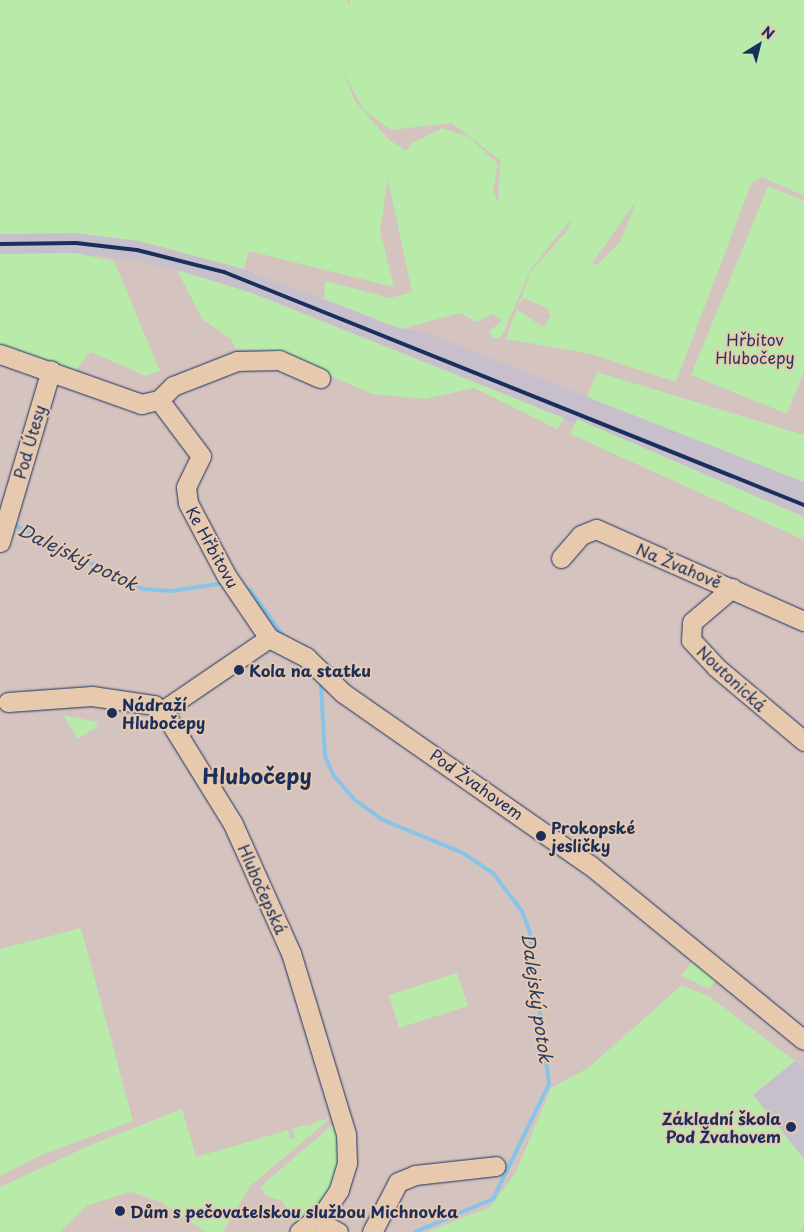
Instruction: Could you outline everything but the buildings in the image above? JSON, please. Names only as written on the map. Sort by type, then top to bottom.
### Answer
[{"type":"street","points":[[0,354],[51,370],[142,404],[158,400],[172,386],[237,361],[279,360],[320,378]]},
{"type":"street","name":"Pod Útesy","points":[[5,529],[51,370]]},
{"type":"street","name":"Ke Hřbitovu","points":[[158,400],[200,456],[186,487],[188,503],[230,581],[270,638]]},
{"type":"street","name":"Na Žvahově","points":[[561,558],[581,535],[596,529],[804,621]]},
{"type":"street","name":"Noutonická","points":[[732,588],[692,622],[691,640],[716,667],[804,741]]},
{"type":"street","points":[[3,702],[92,696],[151,704],[162,711],[270,638]]},
{"type":"street","name":"Pod Žvahovem","points":[[270,638],[306,657],[343,693],[590,865],[804,1040]]},
{"type":"street","name":"Hlubočepská","points":[[162,711],[242,842],[304,991],[348,1148],[339,1190],[315,1220],[299,1232]]},
{"type":"street","points":[[372,1232],[398,1182],[415,1175],[496,1166]]},
{"type":"street","points":[[315,1220],[338,1232]]},
{"type":"shaded area","points":[[76,233],[139,241],[227,263],[401,329],[425,332],[804,482],[804,516],[221,282],[136,260],[75,253],[0,254],[0,234]]},
{"type":"shaded area","name":"Základní škola Pod Žvahovem","points":[[795,1061],[804,1069],[804,1159],[753,1094]]},
{"type":"green space","points":[[0,0],[348,0],[348,6],[350,0],[804,0],[804,196],[762,177],[751,184],[676,382],[591,354],[506,339],[517,310],[543,327],[551,316],[547,308],[524,298],[518,306],[531,271],[567,231],[572,218],[531,269],[502,336],[494,339],[489,332],[502,320],[492,314],[477,322],[460,313],[401,329],[324,299],[325,281],[390,298],[412,292],[388,180],[380,231],[394,287],[249,251],[244,269],[139,241],[76,233],[0,234]],"holes":[[[343,72],[364,110],[391,130],[452,123],[500,160],[498,202],[493,192],[498,164],[469,137],[442,128],[412,143],[406,151],[388,139],[355,101]],[[637,200],[620,242],[597,265],[592,263]]]},
{"type":"green space","name":"Hřbitov Hlubočepy","points":[[768,186],[804,201],[804,371],[787,414],[691,375]]},
{"type":"green space","points":[[75,253],[114,261],[160,371],[146,376],[90,352],[74,372],[0,349],[0,254]]},
{"type":"green space","points":[[177,270],[252,293],[564,418],[557,429],[474,388],[425,399],[372,394],[274,351],[236,349],[231,339],[202,319]]},
{"type":"green space","points":[[597,372],[804,435],[804,482],[587,397]]},
{"type":"green space","points":[[577,419],[804,517],[804,540],[570,434]]},
{"type":"green space","points":[[63,715],[96,722],[98,726],[78,739]]},
{"type":"green space","points":[[81,928],[133,1121],[41,1155],[0,1176],[0,949]]},
{"type":"green space","points":[[693,961],[721,973],[710,989],[681,976]]},
{"type":"green space","points":[[457,973],[468,1006],[399,1028],[389,995]]},
{"type":"green space","points":[[682,985],[710,997],[795,1061],[753,1095],[804,1159],[804,1228],[800,1232],[427,1232],[490,1207],[515,1174],[551,1088],[588,1068]]},
{"type":"green space","points":[[182,1109],[196,1157],[288,1130],[290,1139],[295,1138],[292,1129],[308,1124],[310,1128],[312,1123],[331,1118],[250,1186],[223,1232],[206,1232],[161,1202],[131,1192],[88,1205],[59,1232],[0,1232],[0,1187],[93,1144]]},
{"type":"green space","points":[[336,1122],[338,1165],[333,1182],[318,1206],[298,1222],[293,1221],[282,1201],[267,1196],[260,1187]]},
{"type":"waterway","name":"Dalejský potok","points":[[12,524],[143,589],[172,591],[224,583]]},
{"type":"waterway","name":"Dalejský potok","points":[[242,588],[250,590],[282,634]]},
{"type":"waterway","name":"Dalejský potok","points":[[321,685],[325,756],[334,776],[355,800],[383,820],[463,853],[493,873],[522,911],[530,933],[549,1084],[493,1199],[415,1232]]},
{"type":"railway","points":[[0,244],[76,243],[137,250],[224,272],[804,505]]},
{"type":"place","name":"Kola na statku","points":[[239,670]]},
{"type":"place","name":"Nádraží Hlubočepy","points":[[112,713]]},
{"type":"place","name":"Prokopské jesličky","points":[[541,836]]},
{"type":"place","name":"Základní škola Pod Žvahovem","points":[[791,1127]]},
{"type":"place","name":"Dům s pečovatelskou službou Michnovka","points":[[120,1211]]},
{"type":"district","name":"Hlubočepy","points":[[257,775]]}]
